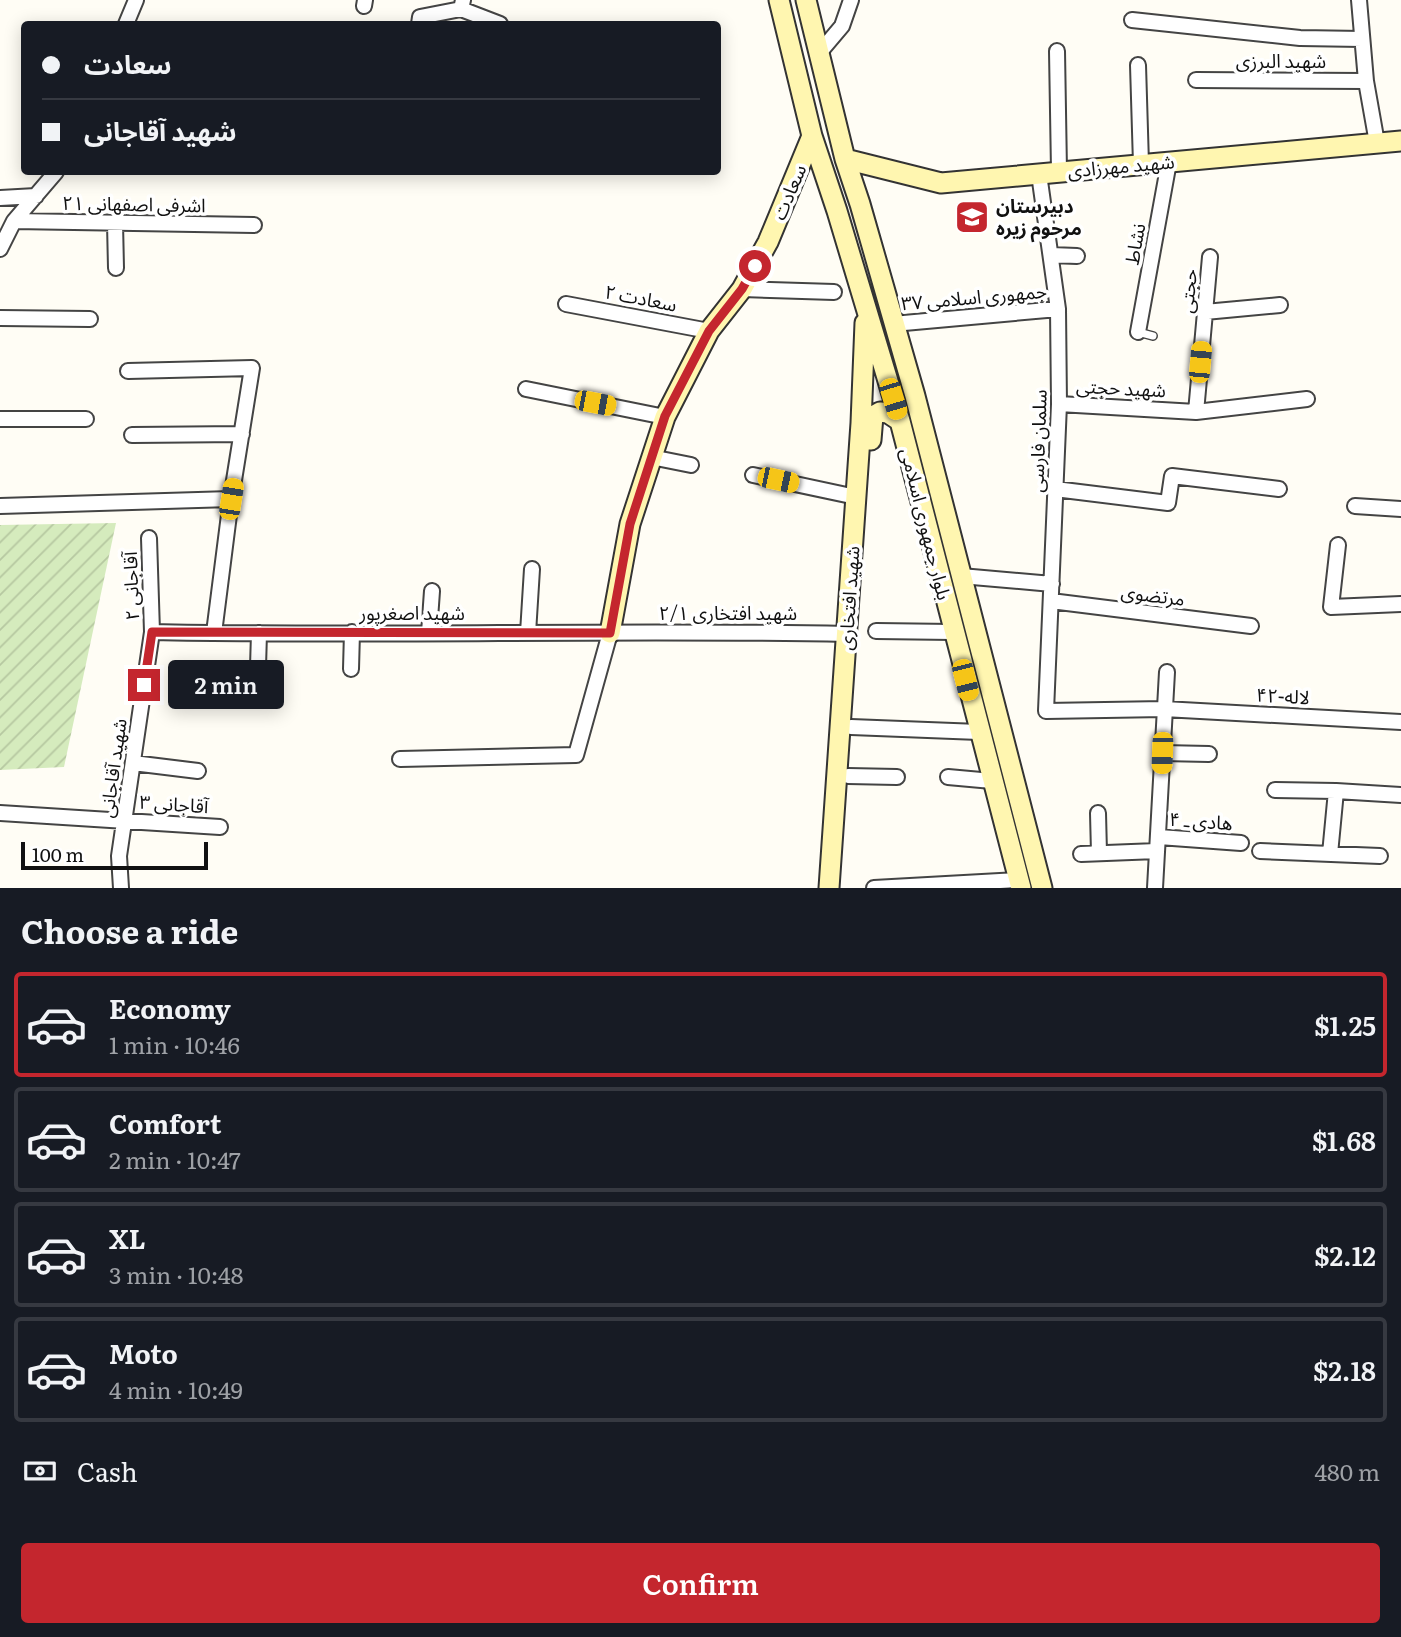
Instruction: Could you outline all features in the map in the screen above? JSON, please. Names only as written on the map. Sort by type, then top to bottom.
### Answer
[{"type":"street","points":[[127,21],[136,0]]},
{"type":"street","name":"بلوار جمهوری اسلامی","points":[[779,0],[812,135],[900,421],[1020,884]]},
{"type":"street","name":"بلوار جمهوری اسلامی","points":[[806,0],[845,159],[915,396],[1042,888]]},
{"type":"street","points":[[820,52],[842,26],[851,0]]},
{"type":"street","points":[[1359,0],[1366,80],[1377,143]]},
{"type":"street","points":[[419,21],[420,17],[462,4],[494,21]]},
{"type":"street","points":[[1132,20],[1300,38],[1363,40]]},
{"type":"street","points":[[1058,51],[1059,171]]},
{"type":"street","points":[[1138,65],[1141,164]]},
{"type":"street","name":"شهید البرزی","points":[[1196,80],[1366,80]]},
{"type":"street","name":"سعادت","points":[[610,633],[630,524],[665,416],[709,331],[742,289],[768,242],[812,135]]},
{"type":"street","name":"شهید مهرزادی","points":[[845,159],[941,183],[1401,141]]},
{"type":"street","name":"نشاط","points":[[1138,332],[1169,162]]},
{"type":"street","name":"سلمان فارسی","points":[[1039,174],[1058,309],[1059,404],[1046,711]]},
{"type":"street","points":[[0,249],[14,221],[54,175]]},
{"type":"street","points":[[0,198],[36,196]]},
{"type":"street","points":[[837,211],[844,216],[852,216],[858,211],[860,204]]},
{"type":"street","name":"اشرفی اصفهانی ۲۱","points":[[14,221],[254,225]]},
{"type":"street","points":[[115,223],[116,268]]},
{"type":"street","points":[[850,255],[852,247],[860,242],[868,244],[873,251]]},
{"type":"street","points":[[1051,255],[1077,256]]},
{"type":"street","name":"حجتی","points":[[1196,412],[1210,257]]},
{"type":"street","points":[[742,289],[834,292]]},
{"type":"street","name":"سعادت ۲","points":[[566,304],[709,331]]},
{"type":"street","points":[[1205,312],[1280,305]]},
{"type":"street","name":"شهید افتخاری","points":[[829,888],[856,497],[866,427],[865,308]]},
{"type":"street","name":"جمهوری اسلامی ۳۷","points":[[893,324],[1058,309]]},
{"type":"street","points":[[0,318],[90,319]]},
{"type":"street","points":[[128,372],[252,368],[231,499],[214,634],[152,632]]},
{"type":"street","points":[[526,389],[665,416]]},
{"type":"street","name":"شهید حجتی","points":[[1059,404],[1196,412],[1307,399]]},
{"type":"street","points":[[840,888],[866,427],[873,416],[880,412],[888,413],[900,421]]},
{"type":"street","points":[[0,419],[86,419]]},
{"type":"street","points":[[132,435],[242,434]]},
{"type":"street","points":[[651,457],[691,465]]},
{"type":"street","points":[[753,475],[856,497]]},
{"type":"street","points":[[1055,489],[1168,503],[1172,476],[1279,489]]},
{"type":"street","points":[[0,506],[231,499]]},
{"type":"street","points":[[1355,506],[1401,509]]},
{"type":"street","name":"آقاجانی ۲","points":[[149,538],[152,632]]},
{"type":"street","points":[[1338,545],[1331,607],[1401,604]]},
{"type":"street","points":[[528,633],[532,569]]},
{"type":"street","points":[[961,576],[1052,584]]},
{"type":"street","points":[[429,633],[432,591]]},
{"type":"street","name":"مرتضوی","points":[[1051,601],[1251,626]]},
{"type":"street","name":"شهید افتخاری ۲/۱","points":[[610,633],[722,631],[846,634]]},
{"type":"street","points":[[876,631],[953,632]]},
{"type":"street","name":"شهید آقاجانی","points":[[121,888],[120,856],[152,632]]},
{"type":"street","points":[[351,669],[352,632]]},
{"type":"street","points":[[258,667],[260,633]]},
{"type":"street","points":[[400,759],[576,755],[610,633]]},
{"type":"street","name":"شهید اصغرپور","points":[[214,634],[610,633]]},
{"type":"street","points":[[1155,888],[1167,672]]},
{"type":"street","name":"لاله-۴۲","points":[[1046,711],[1164,709],[1401,722]]},
{"type":"street","points":[[851,727],[979,732]]},
{"type":"street","points":[[1162,753],[1209,754]]},
{"type":"street","points":[[133,764],[198,771]]},
{"type":"street","points":[[848,776],[897,777]]},
{"type":"street","points":[[948,777],[992,781]]},
{"type":"street","points":[[1275,790],[1401,795]]},
{"type":"street","points":[[1330,854],[1336,791]]},
{"type":"street","name":"آقاجانی ۳","points":[[0,813],[220,827]]},
{"type":"street","points":[[1098,813],[1099,853]]},
{"type":"street","name":"هادی ـ ۴","points":[[1081,854],[1158,844],[1241,843]]},
{"type":"street","points":[[1260,851],[1380,856]]},
{"type":"street","points":[[874,888],[1020,884]]},
{"type":"lane","points":[[1138,332],[1153,336]]},
{"type":"green space","points":[[116,523],[64,767],[0,770],[0,525]]},
{"type":"place","name":"دبیرستان مرحوم زیره","points":[[972,217]]},
{"type":"route","points":[[144,685],[152,632],[610,633],[630,524],[665,416],[709,331],[742,289],[755,266]]}]
